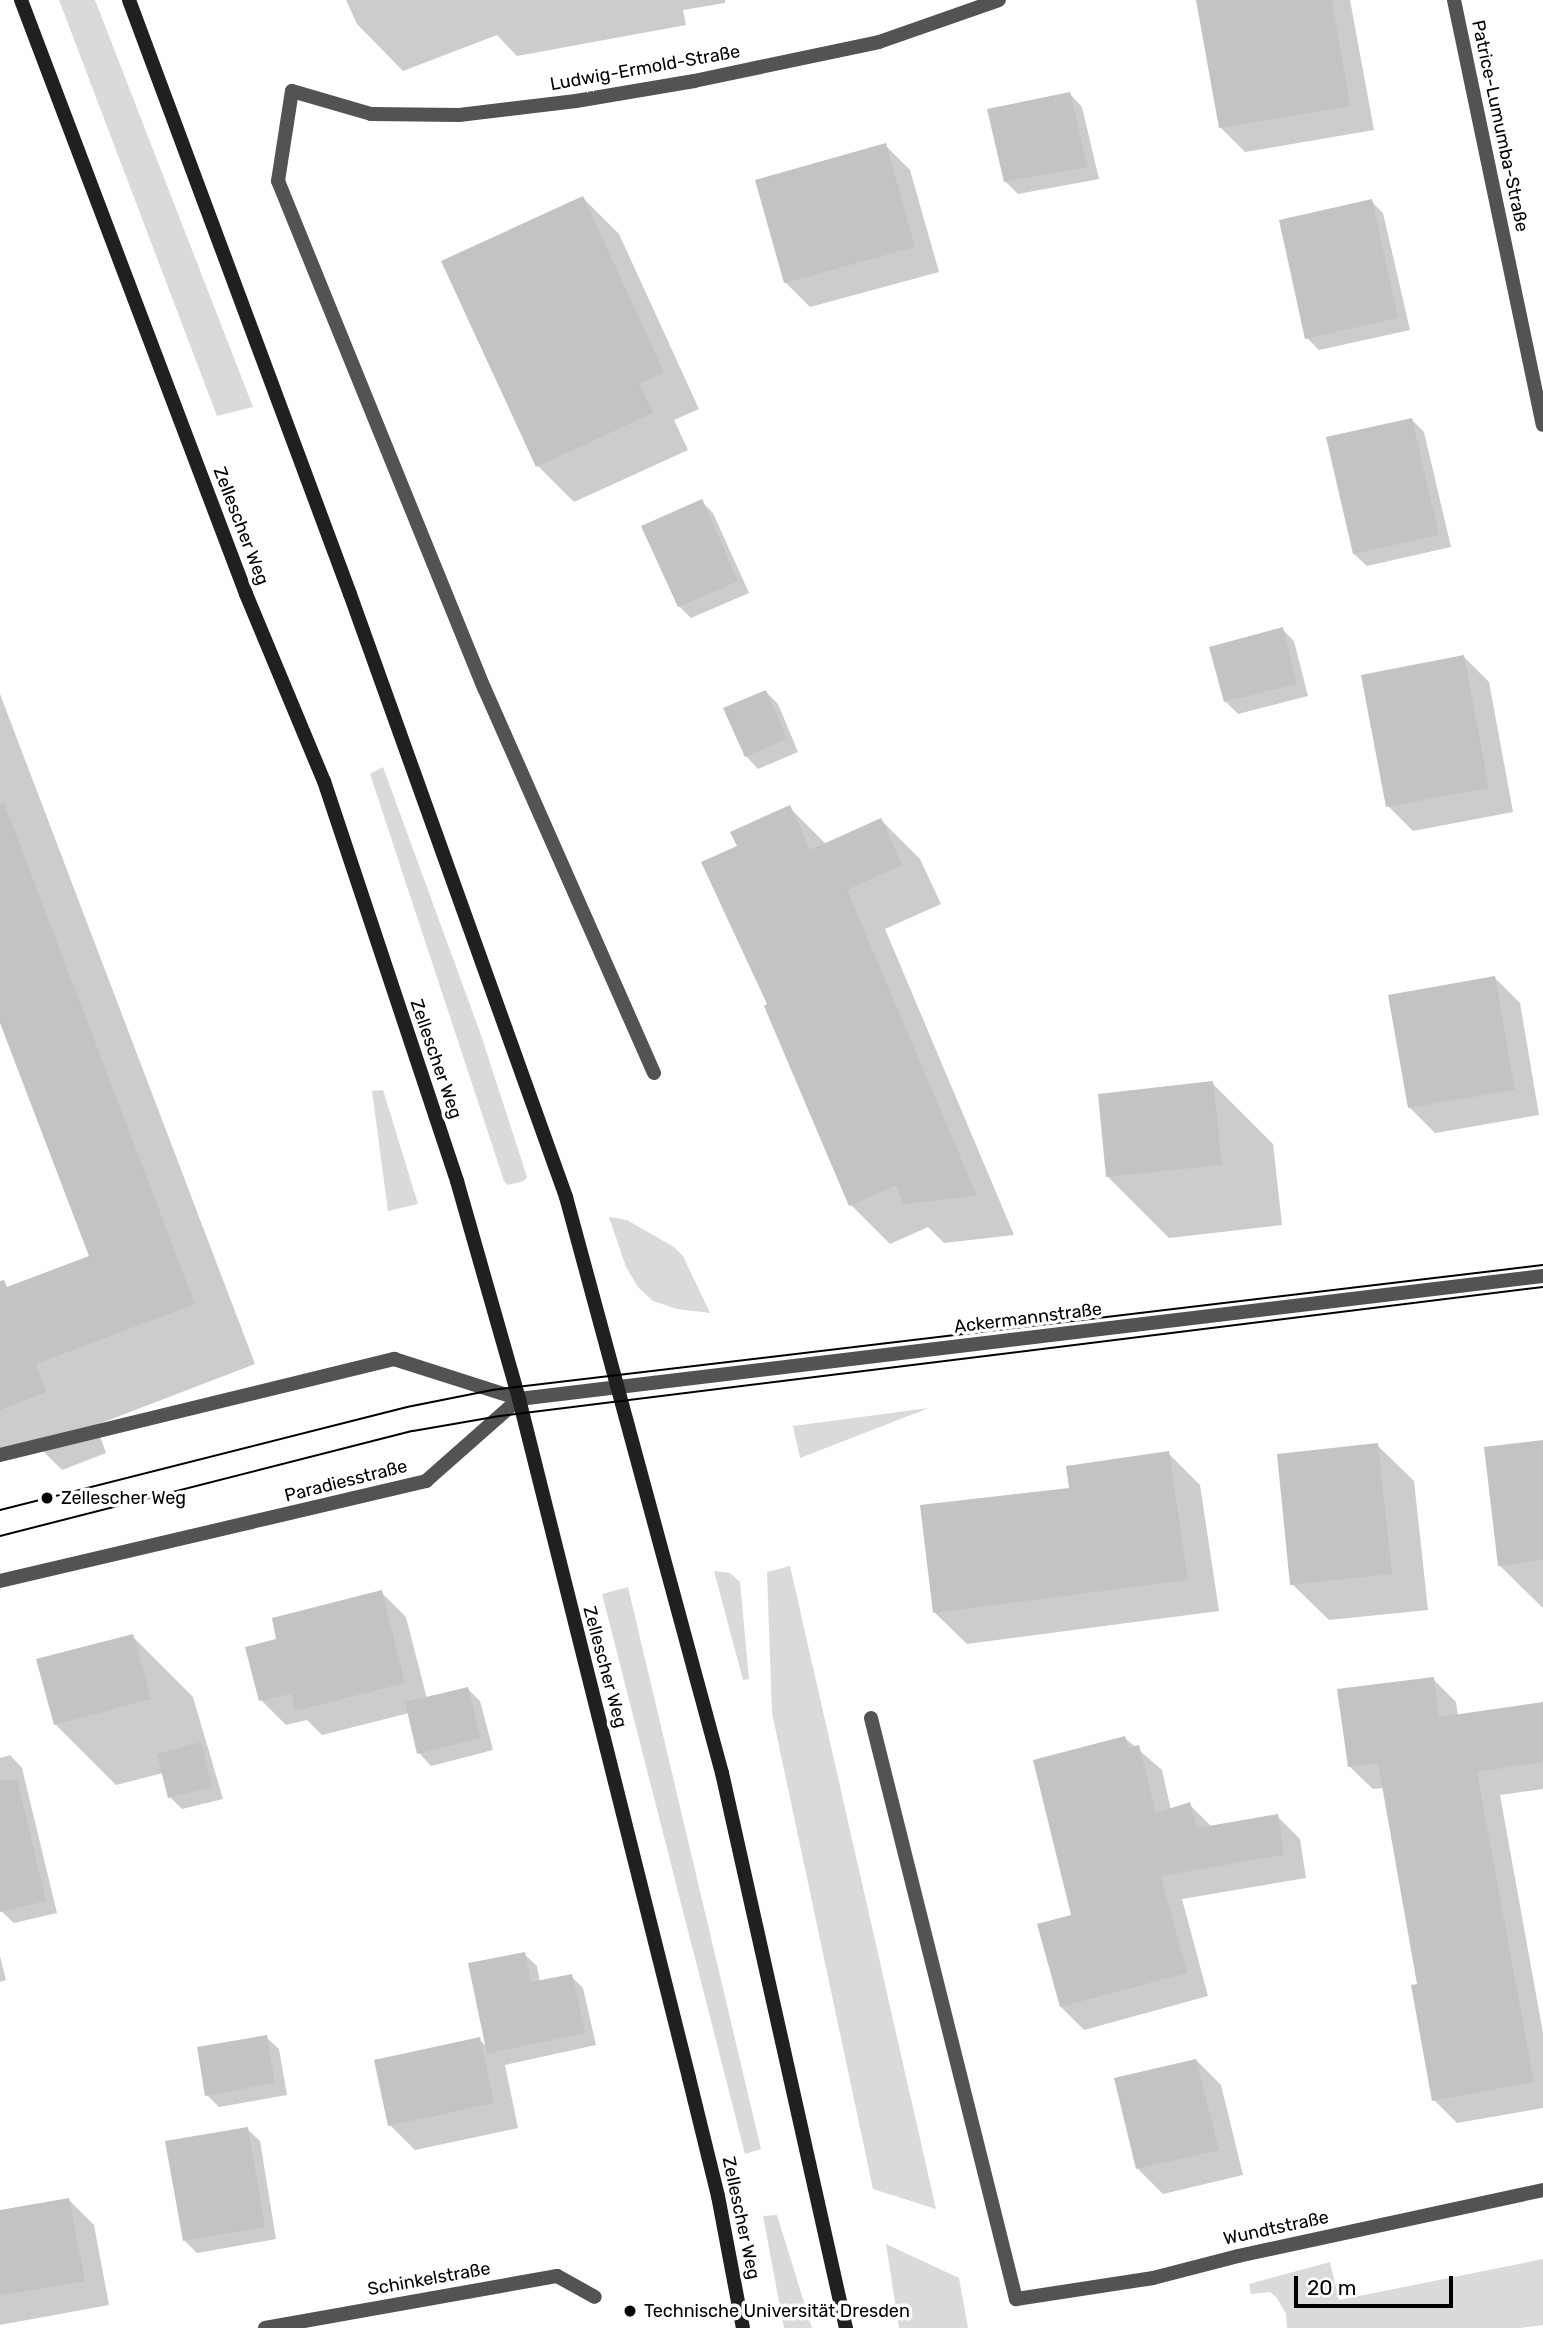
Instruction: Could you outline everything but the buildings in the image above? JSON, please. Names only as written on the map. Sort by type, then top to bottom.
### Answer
[{"type":"main road","name":"Zellescher Weg","points":[[21,0],[246,594],[324,781],[457,1181],[519,1399],[713,2173],[743,2328]]},
{"type":"main road","points":[[129,0],[350,594],[566,1197],[722,1773],[846,2328]]},
{"type":"street","name":"Ludwig-Ermold-Straße","points":[[654,1073],[484,688],[278,181],[292,91],[371,114],[459,115],[576,101],[694,81],[879,42],[999,0]]},
{"type":"street","name":"Patrice-Lumumba-Straße","points":[[1454,0],[1543,425]]},
{"type":"street","name":"Ackermannstraße","points":[[519,1399],[1543,1276]]},
{"type":"street","points":[[0,1455],[394,1359],[519,1399]]},
{"type":"street","name":"Paradiesstraße","points":[[0,1581],[426,1481],[519,1399]]},
{"type":"street","name":"Wundtstraße","points":[[871,1718],[1016,2299],[1153,2277],[1543,2190]]},
{"type":"street","name":"Schinkelstraße","points":[[265,2328],[557,2276],[596,2297]]},
{"type":"shaded area","points":[[59,0],[95,0],[253,407],[217,416]]},
{"type":"shaded area","points":[[383,767],[481,1035],[527,1177],[524,1181],[508,1185],[504,1181],[370,774]]},
{"type":"shaded area","points":[[383,1090],[418,1204],[388,1211],[372,1091]]},
{"type":"shaded area","points":[[609,1217],[627,1220],[674,1247],[683,1256],[710,1313],[677,1309],[653,1301],[638,1287],[626,1267]]},
{"type":"shaded area","points":[[929,1408],[800,1458],[793,1426]]},
{"type":"shaded area","points":[[790,1566],[936,2209],[873,2189],[772,1713],[767,1572]]},
{"type":"shaded area","points":[[714,1571],[730,1573],[740,1582],[749,1679],[743,1680]]},
{"type":"shaded area","points":[[628,1587],[761,2149],[745,2154],[602,1594]]},
{"type":"shaded area","points":[[777,2215],[812,2328],[784,2328],[763,2216]]},
{"type":"shaded area","points":[[886,2244],[959,2278],[968,2328],[899,2328]]},
{"type":"shaded area","points":[[1543,2259],[1543,2325],[1520,2328],[1287,2328],[1286,2314],[1277,2298],[1270,2292],[1251,2294],[1249,2284],[1330,2262],[1339,2300]]},
{"type":"tram line","points":[[0,1510],[407,1407],[492,1390],[1543,1265]]},
{"type":"tram line","points":[[0,1536],[413,1431],[500,1416],[1543,1287]]},
{"type":"place","name":"Zellescher Weg","points":[[47,1498]]},
{"type":"place","name":"Technische Universität Dresden","points":[[630,2311]]}]
